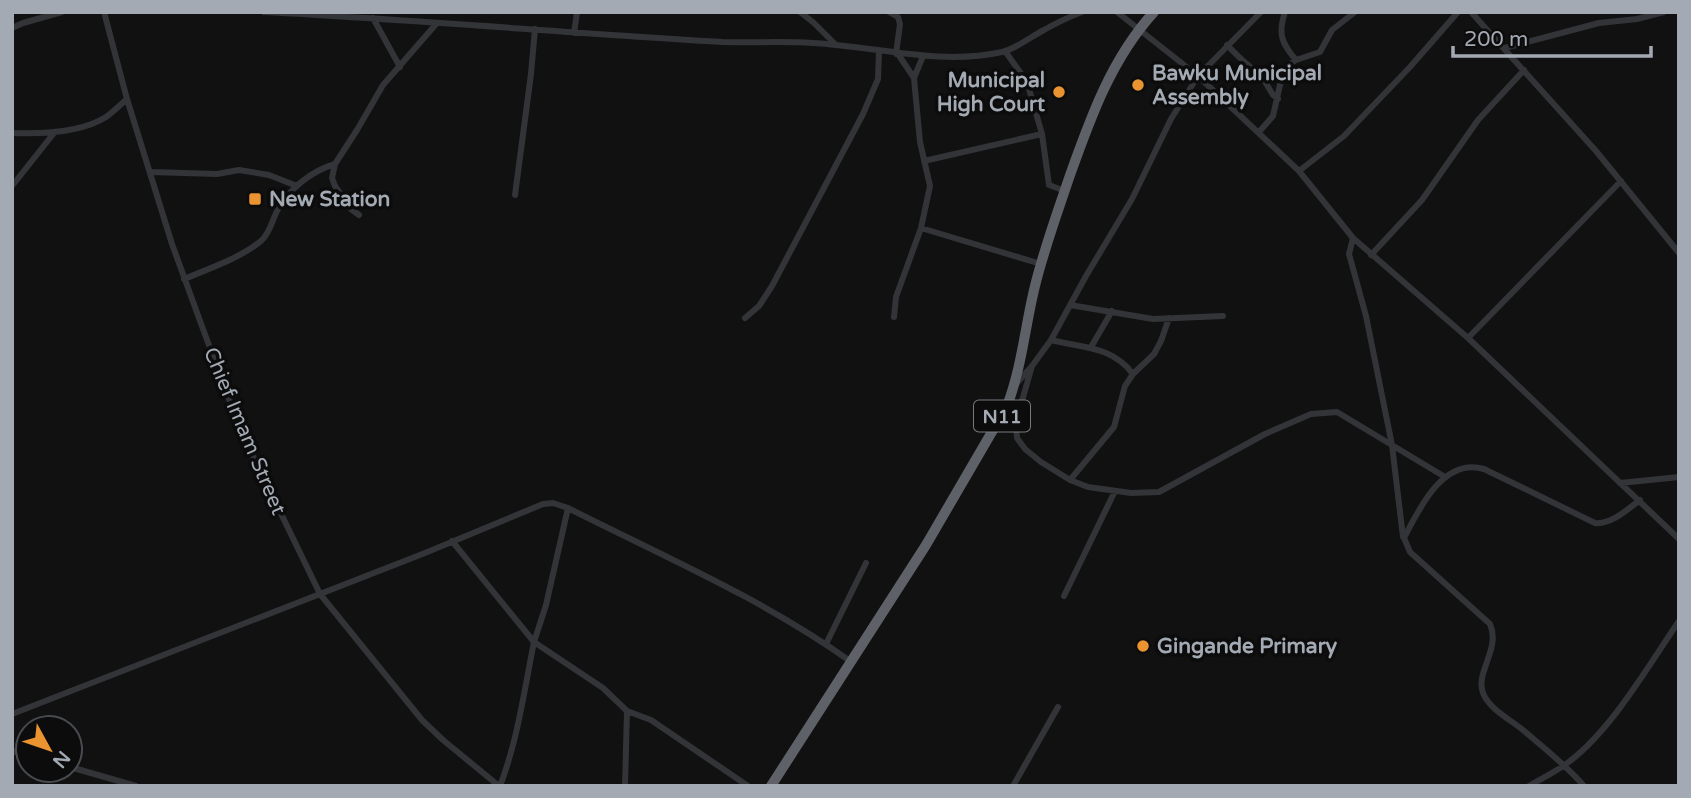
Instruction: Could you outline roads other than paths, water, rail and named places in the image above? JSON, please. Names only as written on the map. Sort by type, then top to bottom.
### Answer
[{"type":"highway","name":"N11","points":[[771,786],[963,484],[1007,406],[1015,385],[1041,264],[1065,191],[1118,59],[1154,12]]},
{"type":"street","points":[[12,28],[62,12]]},
{"type":"street","name":"Chief Imam Street","points":[[104,12],[127,99],[184,279],[240,429],[320,594],[422,720],[500,786]]},
{"type":"street","points":[[264,12],[725,42],[814,43],[897,54],[968,57],[1004,51],[1082,12]]},
{"type":"street","points":[[417,12],[419,23]]},
{"type":"street","points":[[574,33],[577,12]]},
{"type":"street","points":[[800,12],[836,46]]},
{"type":"street","points":[[889,12],[898,17],[900,24],[897,54],[914,78]]},
{"type":"street","points":[[1117,12],[1198,76],[1259,132],[1299,171],[1353,238],[1468,338],[1679,539]]},
{"type":"street","points":[[1015,385],[1051,340],[1132,199],[1171,119],[1198,76],[1261,12]]},
{"type":"street","points":[[1285,12],[1280,29],[1285,45],[1296,60]]},
{"type":"street","points":[[1259,132],[1270,121],[1288,65],[1320,52],[1332,30],[1355,12]]},
{"type":"street","points":[[1299,171],[1344,136],[1458,12]]},
{"type":"street","points":[[1471,12],[1621,181],[1679,253]]},
{"type":"street","points":[[1505,48],[1598,23],[1637,19],[1664,12]]},
{"type":"street","points":[[373,18],[400,67]]},
{"type":"street","points":[[359,215],[351,209],[334,186],[332,178],[335,164],[383,85],[437,23]]},
{"type":"street","points":[[515,195],[535,29]]},
{"type":"street","points":[[1227,46],[1261,74],[1278,99]]},
{"type":"street","points":[[745,318],[759,306],[772,286],[863,114],[878,79],[879,51]]},
{"type":"street","points":[[1004,51],[1027,82],[1042,134],[1049,184],[1065,191]]},
{"type":"street","points":[[894,317],[896,297],[921,228],[930,186],[919,142],[914,78],[923,56]]},
{"type":"street","points":[[1371,255],[1422,200],[1478,120],[1524,70]]},
{"type":"street","points":[[1261,74],[1273,77],[1283,75]]},
{"type":"street","points":[[12,133],[54,133],[94,123],[105,118],[127,99]]},
{"type":"street","points":[[12,186],[54,133]]},
{"type":"street","points":[[924,161],[1042,134]]},
{"type":"street","points":[[184,279],[264,238],[285,200],[297,186],[319,169],[335,164]]},
{"type":"street","points":[[151,172],[217,174],[239,170],[269,175],[297,186]]},
{"type":"street","points":[[1468,338],[1621,181]]},
{"type":"street","points":[[921,228],[1041,264]]},
{"type":"street","points":[[1353,238],[1349,254],[1366,316],[1392,445],[1404,538],[1410,552],[1490,624],[1494,633],[1493,647],[1482,684],[1483,694],[1496,709],[1565,765],[1584,786]]},
{"type":"street","points":[[1070,305],[1140,318],[1223,316]]},
{"type":"street","points":[[1091,347],[1112,311]]},
{"type":"street","points":[[1070,480],[1114,427],[1125,386],[1133,374],[1154,354],[1169,318]]},
{"type":"street","points":[[1051,340],[1109,352],[1133,374]]},
{"type":"street","points":[[1032,366],[1016,422],[1017,438],[1025,449],[1070,480],[1088,487],[1131,493],[1159,492],[1265,434],[1311,414],[1337,412],[1445,477]]},
{"type":"street","points":[[1404,538],[1425,501],[1445,477],[1467,466],[1484,468],[1595,523],[1602,524],[1640,500]]},
{"type":"street","points":[[1620,483],[1679,477]]},
{"type":"street","points":[[1064,596],[1115,491]]},
{"type":"street","points":[[12,714],[543,504],[553,503],[742,595],[850,661]]},
{"type":"street","points":[[500,786],[512,755],[534,642],[568,508]]},
{"type":"street","points":[[452,541],[534,642],[603,688],[627,711],[651,720],[748,786]]},
{"type":"street","points":[[826,644],[866,564]]},
{"type":"street","points":[[1528,786],[1565,765],[1591,742],[1679,621]]},
{"type":"street","points":[[1013,786],[1058,708]]},
{"type":"street","points":[[625,786],[627,711]]},
{"type":"street","points":[[84,771],[136,786]]},
{"type":"place","name":"Bawku Municipal Assembly","points":[[1138,85]]},
{"type":"place","name":"Municipal High Court","points":[[1059,92]]},
{"type":"place","name":"New Station","points":[[255,199]]},
{"type":"place","name":"Gingande Primary","points":[[1143,646]]}]
